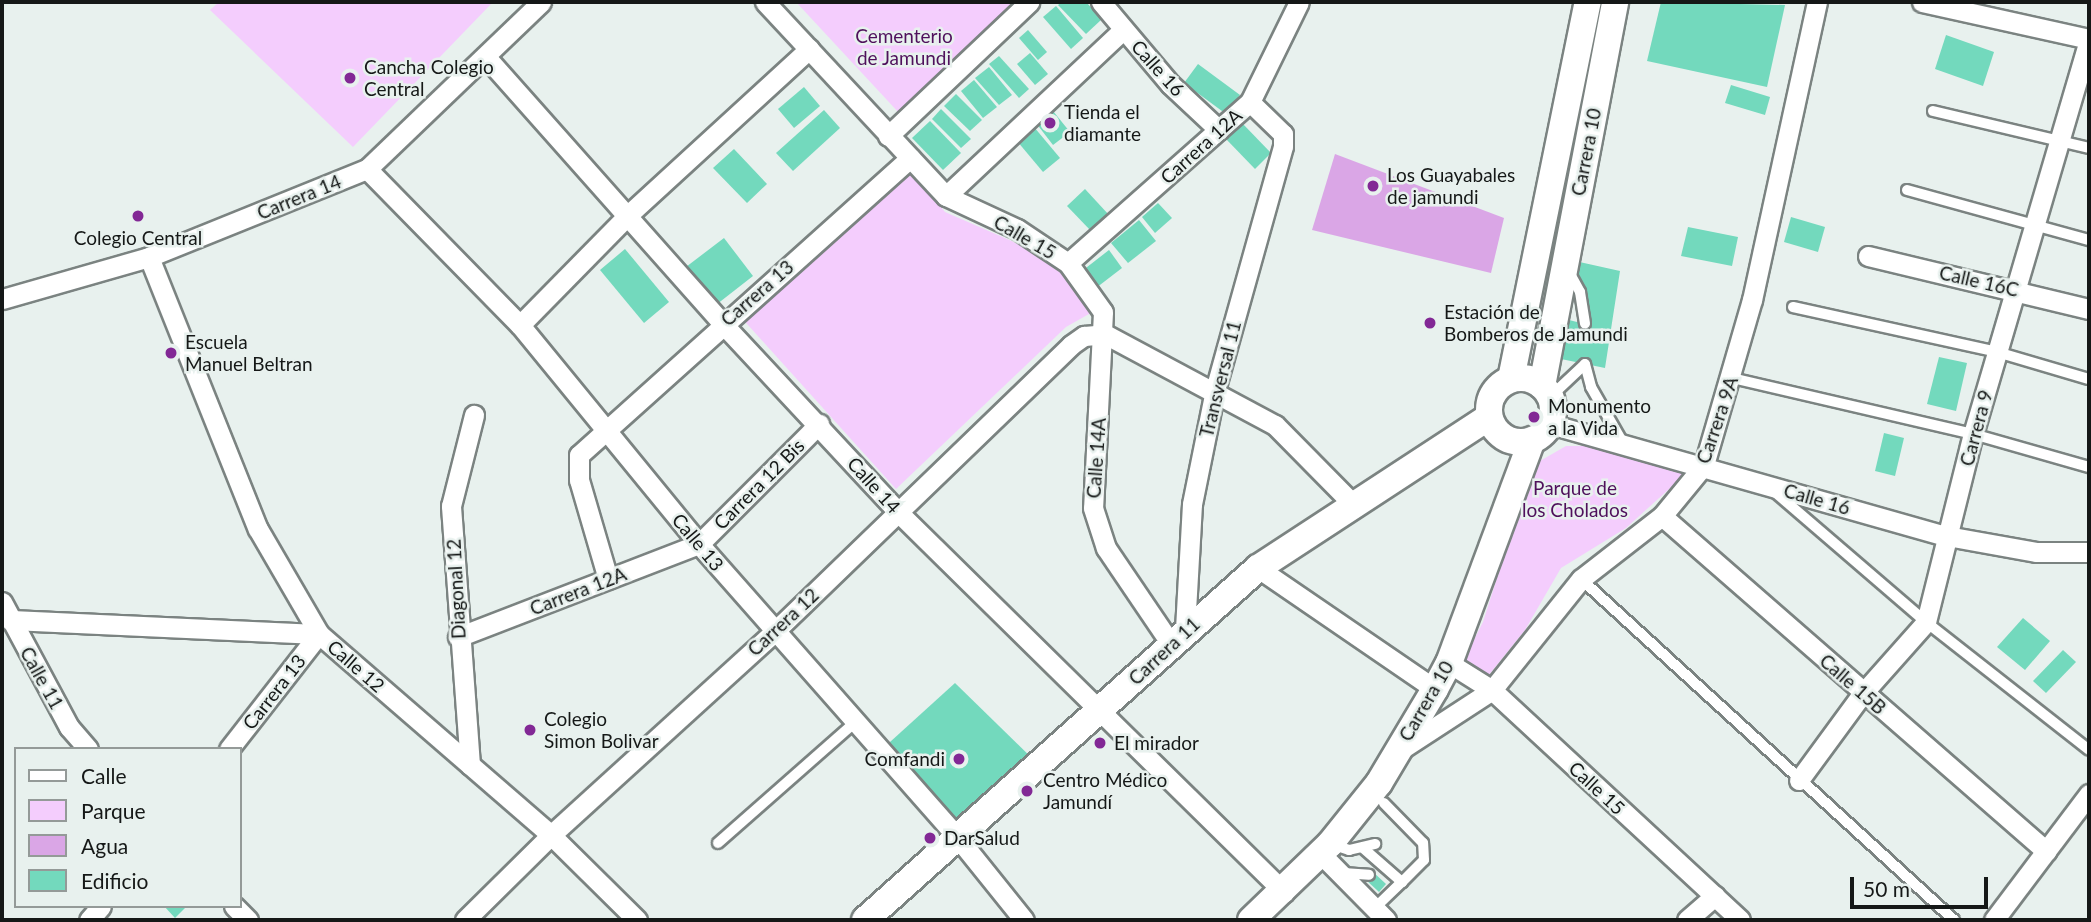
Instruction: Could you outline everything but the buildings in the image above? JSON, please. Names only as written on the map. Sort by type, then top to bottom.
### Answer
[{"type":"main road","name":"Carrera 10","points":[[1511,379],[1588,2]]},
{"type":"main road","name":"Carrera 10","points":[[1546,391],[1565,264],[1615,2]]},
{"type":"main road","points":[[1511,379],[1527,379],[1546,391],[1541,432],[1506,438],[1489,417],[1490,401],[1498,388],[1511,379]]},
{"type":"main road","name":"Carrera 11","points":[[865,920],[1258,568],[1489,417]]},
{"type":"main road","name":"Carrera 10","points":[[1251,920],[1284,892],[1382,793],[1396,752],[1449,663],[1541,432]]},
{"type":"street","name":"Carrera 14","points":[[2,299],[149,257],[367,169],[541,2]]},
{"type":"street","name":"Calle 15","points":[[765,2],[946,196],[1017,229],[1068,263],[1103,312],[1105,334]]},
{"type":"street","points":[[888,136],[1029,2]]},
{"type":"street","name":"Calle 16","points":[[1101,2],[1170,84],[1219,130]]},
{"type":"street","name":"Carrera 12A","points":[[1068,263],[1250,102],[1298,2]]},
{"type":"street","name":"Carrera 9A","points":[[1396,752],[1492,690],[1581,579],[1662,516],[1704,465],[1732,378],[1817,2]]},
{"type":"street","points":[[1923,2],[1999,8],[2089,40]]},
{"type":"street","points":[[946,196],[1123,30]]},
{"type":"street","name":"Carrera 9","points":[[1799,780],[1863,692],[1926,622],[1973,434],[2089,40]]},
{"type":"street","points":[[520,325],[628,215],[809,49]]},
{"type":"street","name":"Calle 14","points":[[486,57],[722,323],[819,424],[898,512],[1284,892]]},
{"type":"street","name":"Transversal 11","points":[[1178,637],[1192,504],[1215,390],[1283,134],[1250,102]]},
{"type":"street","name":"Carrera 13","points":[[608,579],[579,480],[579,455],[604,428],[910,159]]},
{"type":"street","name":"Calle 13","points":[[367,169],[520,325],[699,544],[853,724],[958,838],[1024,920]]},
{"type":"street","name":"Calle 16C","points":[[1868,256],[2015,288],[2089,309]]},
{"type":"street","name":"Calle 12","points":[[149,257],[258,529],[319,635],[551,835],[637,920]]},
{"type":"street","points":[[1105,334],[1215,390],[1275,425],[1354,505]]},
{"type":"street","name":"Carrera 12","points":[[465,920],[551,835],[774,632],[1070,345],[1084,336],[1105,334]]},
{"type":"street","name":"Calle 14A","points":[[1105,334],[1093,508],[1106,548],[1178,637]]},
{"type":"street","name":"Diagonal 12","points":[[470,765],[458,637],[451,506],[474,415]]},
{"type":"street","name":"Carrera 12 Bis","points":[[699,544],[819,424]]},
{"type":"street","name":"Calle 16","points":[[1541,432],[1623,443],[1947,536],[2036,552],[2089,552]]},
{"type":"street","name":"Calle 15B","points":[[1662,516],[2046,851]]},
{"type":"street","name":"Carrera 12A","points":[[458,637],[699,544]]},
{"type":"street","points":[[1258,568],[1435,689]]},
{"type":"street","points":[[6,611],[319,635]]},
{"type":"street","name":"Calle 11","points":[[6,611],[69,727],[86,747]]},
{"type":"street","name":"Carrera 13","points":[[231,747],[319,635]]},
{"type":"street","name":"Calle 15","points":[[1449,663],[1492,690],[1740,920]]},
{"type":"street","points":[[1994,920],[2089,794]]},
{"type":"street","points":[[1325,848],[1339,873],[1382,911]]},
{"type":"street","points":[[1687,920],[1715,896]]},
{"type":"lane","points":[[1933,111],[2089,148]]},
{"type":"lane","points":[[1907,190],[2089,240]]},
{"type":"lane","points":[[1565,264],[1580,292],[1585,324]]},
{"type":"lane","points":[[1793,307],[1997,352],[2089,379]]},
{"type":"lane","points":[[1546,391],[1585,364],[1591,387],[1623,443]]},
{"type":"lane","points":[[1732,378],[1973,434],[2089,467]]},
{"type":"lane","points":[[1768,485],[1926,622],[2089,750]]},
{"type":"lane","points":[[1581,579],[1954,920]]},
{"type":"lane","points":[[718,844],[853,724]]},
{"type":"lane","points":[[1382,793],[1389,823]]},
{"type":"lane","points":[[1382,793],[1423,843],[1425,852],[1382,911]]},
{"type":"lane","points":[[1325,848],[1349,850],[1375,844]]},
{"type":"lane","points":[[1363,848],[1402,883]]},
{"type":"lane","points":[[1339,873],[1368,875]]},
{"type":"lane","points":[[1382,911],[1384,887]]},
{"type":"green space","name":"Cancha Colegio Central","points":[[219,2],[493,2],[353,147],[210,10]]},
{"type":"green space","name":"Cementerio de Jamundi","points":[[796,2],[1018,2],[900,114]]},
{"type":"green space","points":[[910,171],[945,212],[1065,264],[1096,310],[1066,327],[896,489],[738,314]]},
{"type":"green space","name":"Parque de los Cholados","points":[[1566,446],[1584,446],[1690,470],[1626,528],[1561,568],[1525,630],[1484,681],[1462,663],[1483,622],[1533,465]]},
{"type":"water","name":"Los Guayabales de jamundi","points":[[1335,154],[1504,218],[1491,273],[1312,230]]},
{"type":"place","name":"Cancha Colegio Central","points":[[350,78]]},
{"type":"place","name":"Tienda el diamante","points":[[1050,123]]},
{"type":"place","name":"Los Guayabales de jamundi","points":[[1373,186]]},
{"type":"place","name":"Colegio Central","points":[[138,216]]},
{"type":"place","name":"Estación de Bomberos de Jamundi","points":[[1430,323]]},
{"type":"place","name":"Escuela Manuel Beltran","points":[[171,353]]},
{"type":"place","name":"Monumento a la Vida","points":[[1534,417]]},
{"type":"place","name":"Colegio Simon Bolivar","points":[[530,730]]},
{"type":"place","name":"El mirador","points":[[1100,743]]},
{"type":"place","name":"Comfandi","points":[[959,759]]},
{"type":"place","name":"Centro Médico Jamundí","points":[[1027,791]]},
{"type":"place","name":"DarSalud","points":[[930,838]]}]
